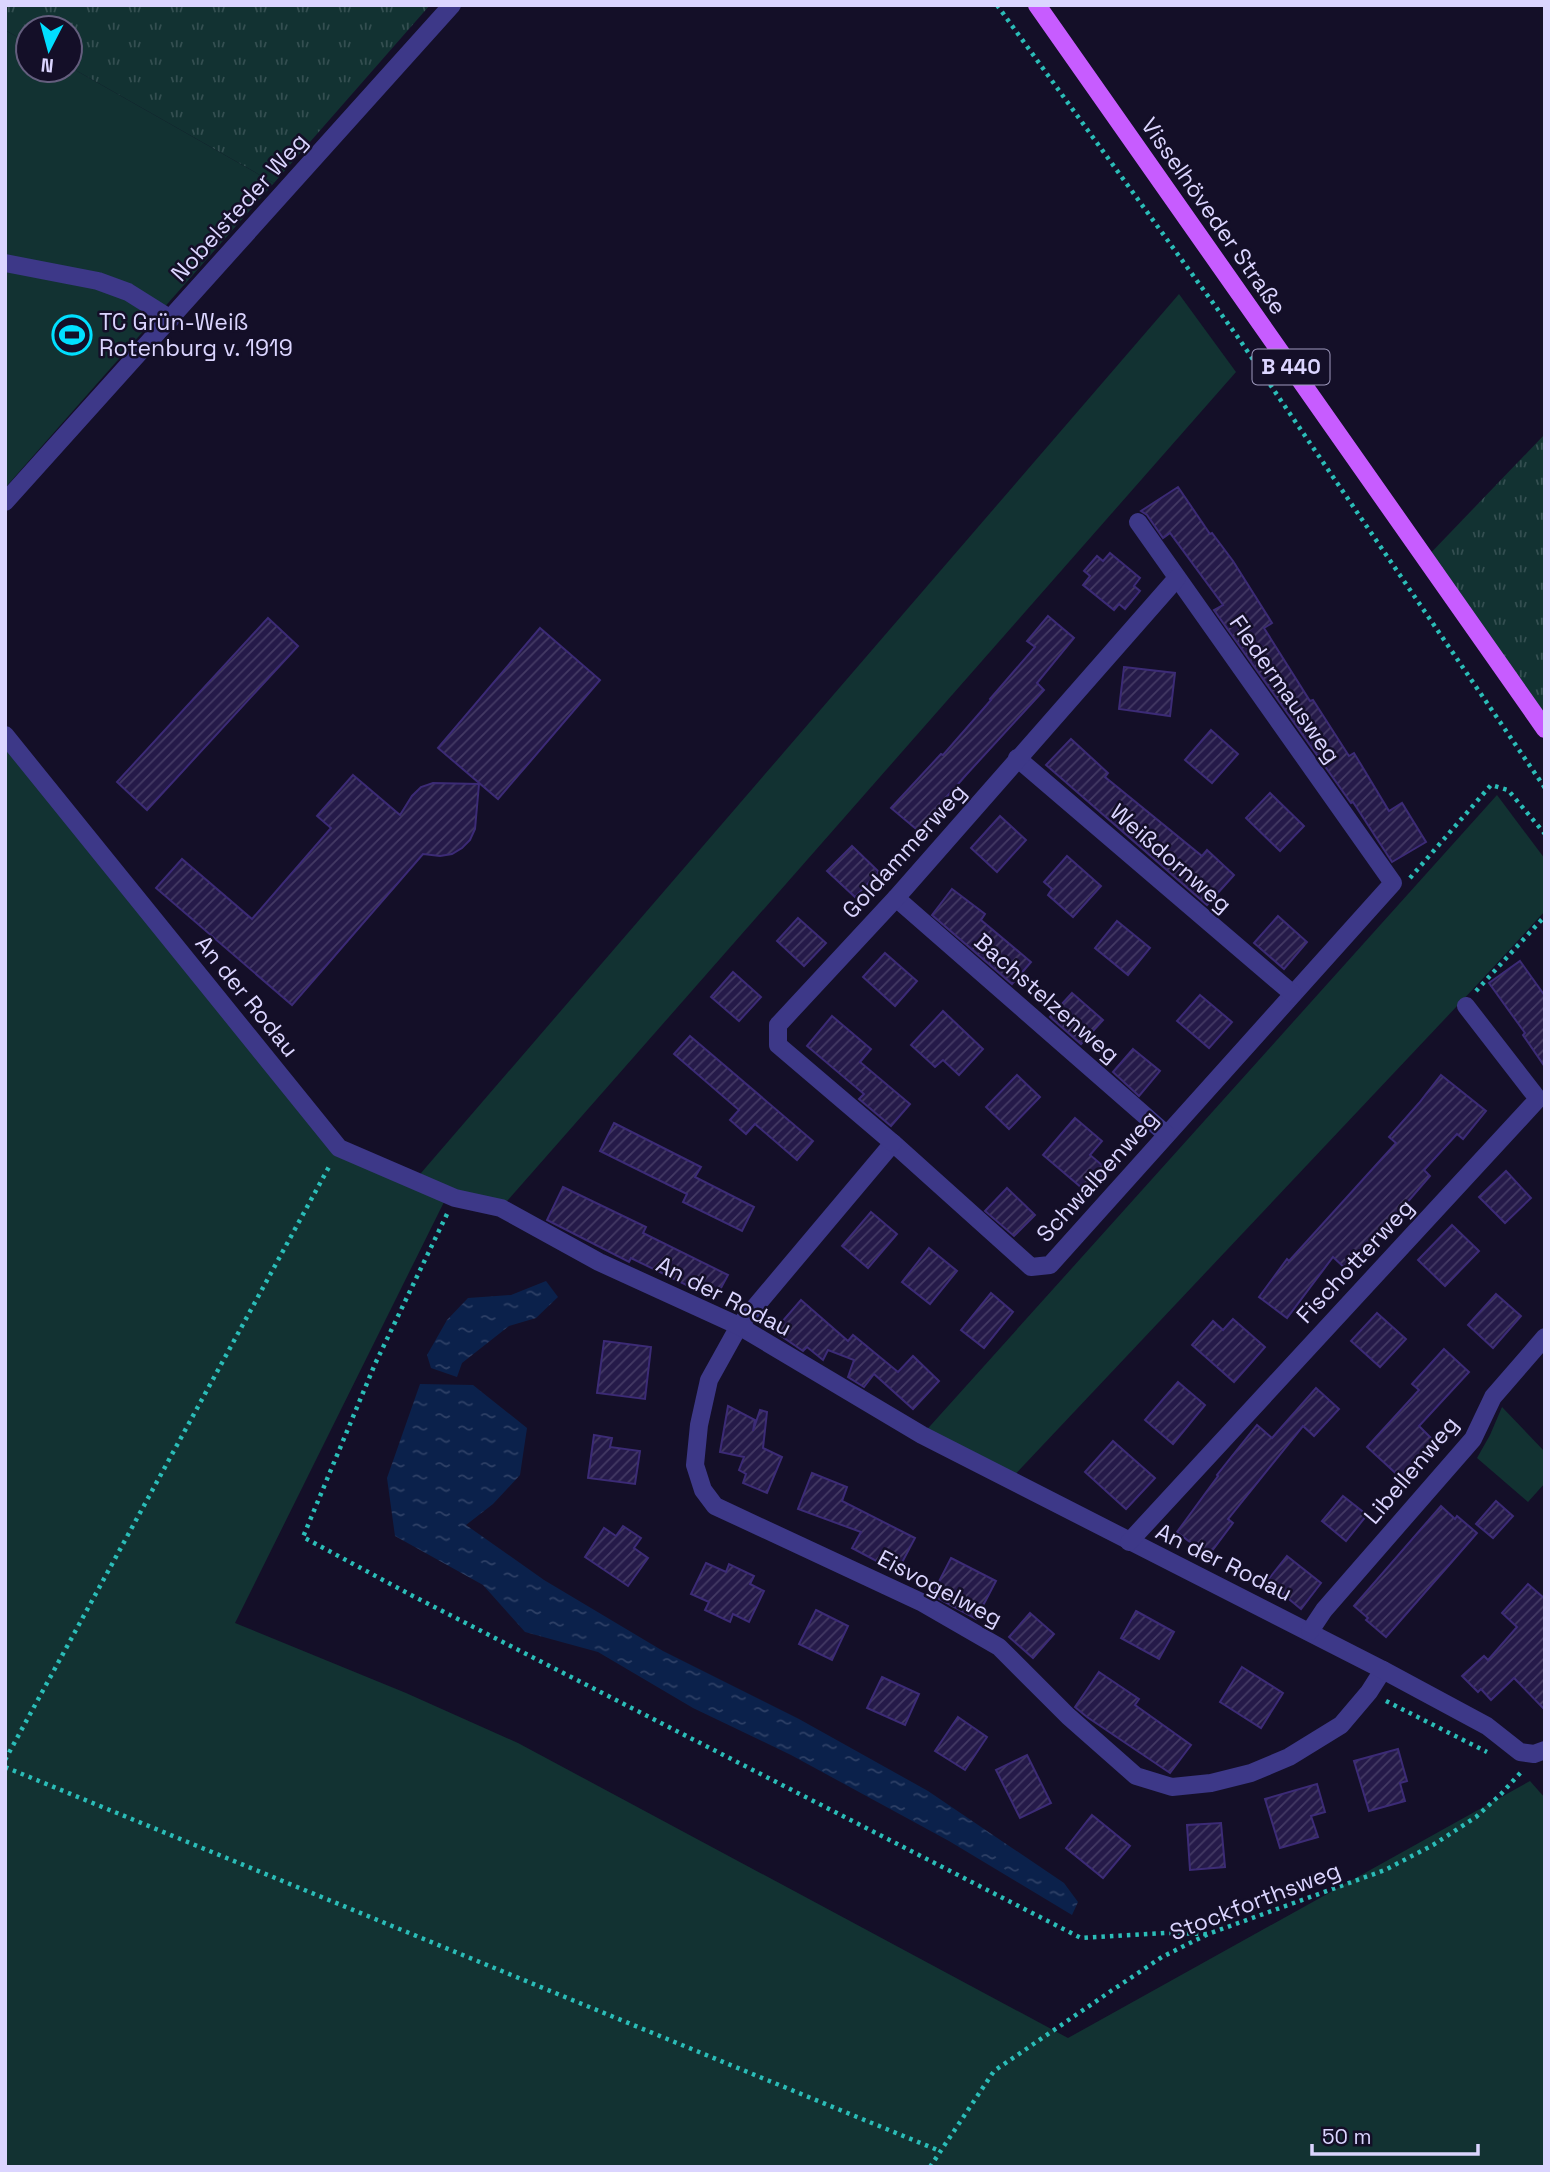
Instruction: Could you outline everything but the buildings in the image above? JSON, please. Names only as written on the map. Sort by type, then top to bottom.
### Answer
[{"type":"main road","name":"Visselhöveder Straße","points":[[1037,5],[1545,729]]},
{"type":"street","name":"Nobelsteder Weg","points":[[5,502],[452,5]]},
{"type":"street","points":[[5,263],[98,281],[128,292],[171,319]]},
{"type":"street","name":"Fledermausweg","points":[[1138,522],[1393,883]]},
{"type":"street","name":"Goldammerweg","points":[[893,1143],[778,1045],[778,1025],[896,898],[1177,578]]},
{"type":"street","name":"An der Rodau","points":[[5,736],[339,1148],[455,1198],[501,1208],[599,1262],[739,1326],[922,1435],[1129,1542],[1310,1631],[1487,1726],[1516,1749],[1537,1752]]},
{"type":"street","name":"Weißdornweg","points":[[1017,758],[1293,994]]},
{"type":"street","name":"Schwalbenweg","points":[[893,1143],[1031,1267],[1050,1265],[1393,883]]},
{"type":"street","name":"Bachstelzenweg","points":[[896,898],[1166,1134]]},
{"type":"street","name":"Fischotterweg","points":[[1129,1542],[1541,1104],[1466,1006]]},
{"type":"street","points":[[739,1326],[893,1143]]},
{"type":"street","name":"Eisvogelweg","points":[[739,1326],[709,1380],[699,1425],[695,1465],[703,1490],[715,1506],[921,1602],[999,1647],[1068,1716],[1136,1776],[1172,1787],[1211,1783],[1251,1773],[1289,1757],[1341,1725],[1369,1692],[1383,1670]]},
{"type":"street","name":"Libellenweg","points":[[1310,1631],[1324,1610],[1473,1439],[1493,1397],[1545,1337]]},
{"type":"path","points":[[997,5],[1237,336],[1545,788]]},
{"type":"path","points":[[1393,883],[1409,880],[1491,785],[1508,790],[1545,834]]},
{"type":"path","points":[[1466,1006],[1472,995],[1545,916]]},
{"type":"path","points":[[5,1760],[339,1148]]},
{"type":"path","points":[[455,1198],[375,1364],[303,1536],[423,1601],[1081,1938],[1208,1934]]},
{"type":"path","points":[[1369,1692],[1479,1749],[1493,1753]]},
{"type":"path","name":"Stockforthsweg","points":[[930,2167],[994,2071],[1162,1957],[1208,1934],[1385,1870],[1433,1845],[1476,1817],[1502,1794],[1537,1752]]},
{"type":"path","points":[[5,1766],[940,2151]]},
{"type":"green space","points":[[5,5],[430,5],[274,183],[84,75],[84,14],[14,14],[14,35],[5,30]]},
{"type":"green space","name":"TC Grün-Weiß Rotenburg v. 1919","points":[[5,30],[14,35],[14,84],[84,84],[84,75],[274,183],[5,488]]},
{"type":"green space","points":[[1179,294],[1236,372],[501,1208],[415,1180]]},
{"type":"green space","points":[[1545,434],[1545,729],[1425,559]]},
{"type":"green space","points":[[5,746],[338,1150],[446,1198],[235,1623],[406,1693],[518,1743],[1068,2038],[1530,1781],[1545,1798],[1545,2167],[5,2167]]},
{"type":"green space","points":[[1497,795],[1545,859],[1545,911],[1009,1481],[922,1435]]},
{"type":"green space","points":[[1502,1407],[1545,1452],[1545,1483],[1528,1502],[1477,1458]]},
{"type":"water","points":[[546,1281],[558,1297],[536,1318],[509,1326],[462,1363],[457,1377],[431,1368],[427,1355],[447,1320],[468,1298],[511,1295]]},
{"type":"water","points":[[420,1384],[473,1385],[527,1428],[520,1475],[493,1504],[466,1525],[544,1580],[663,1651],[799,1719],[928,1791],[1064,1883],[1078,1902],[1072,1915],[949,1841],[791,1755],[693,1708],[598,1652],[525,1632],[483,1585],[395,1536],[387,1478]]},
{"type":"place","name":"TC Grün-Weiß Rotenburg v. 1919","points":[[72,335]]}]
